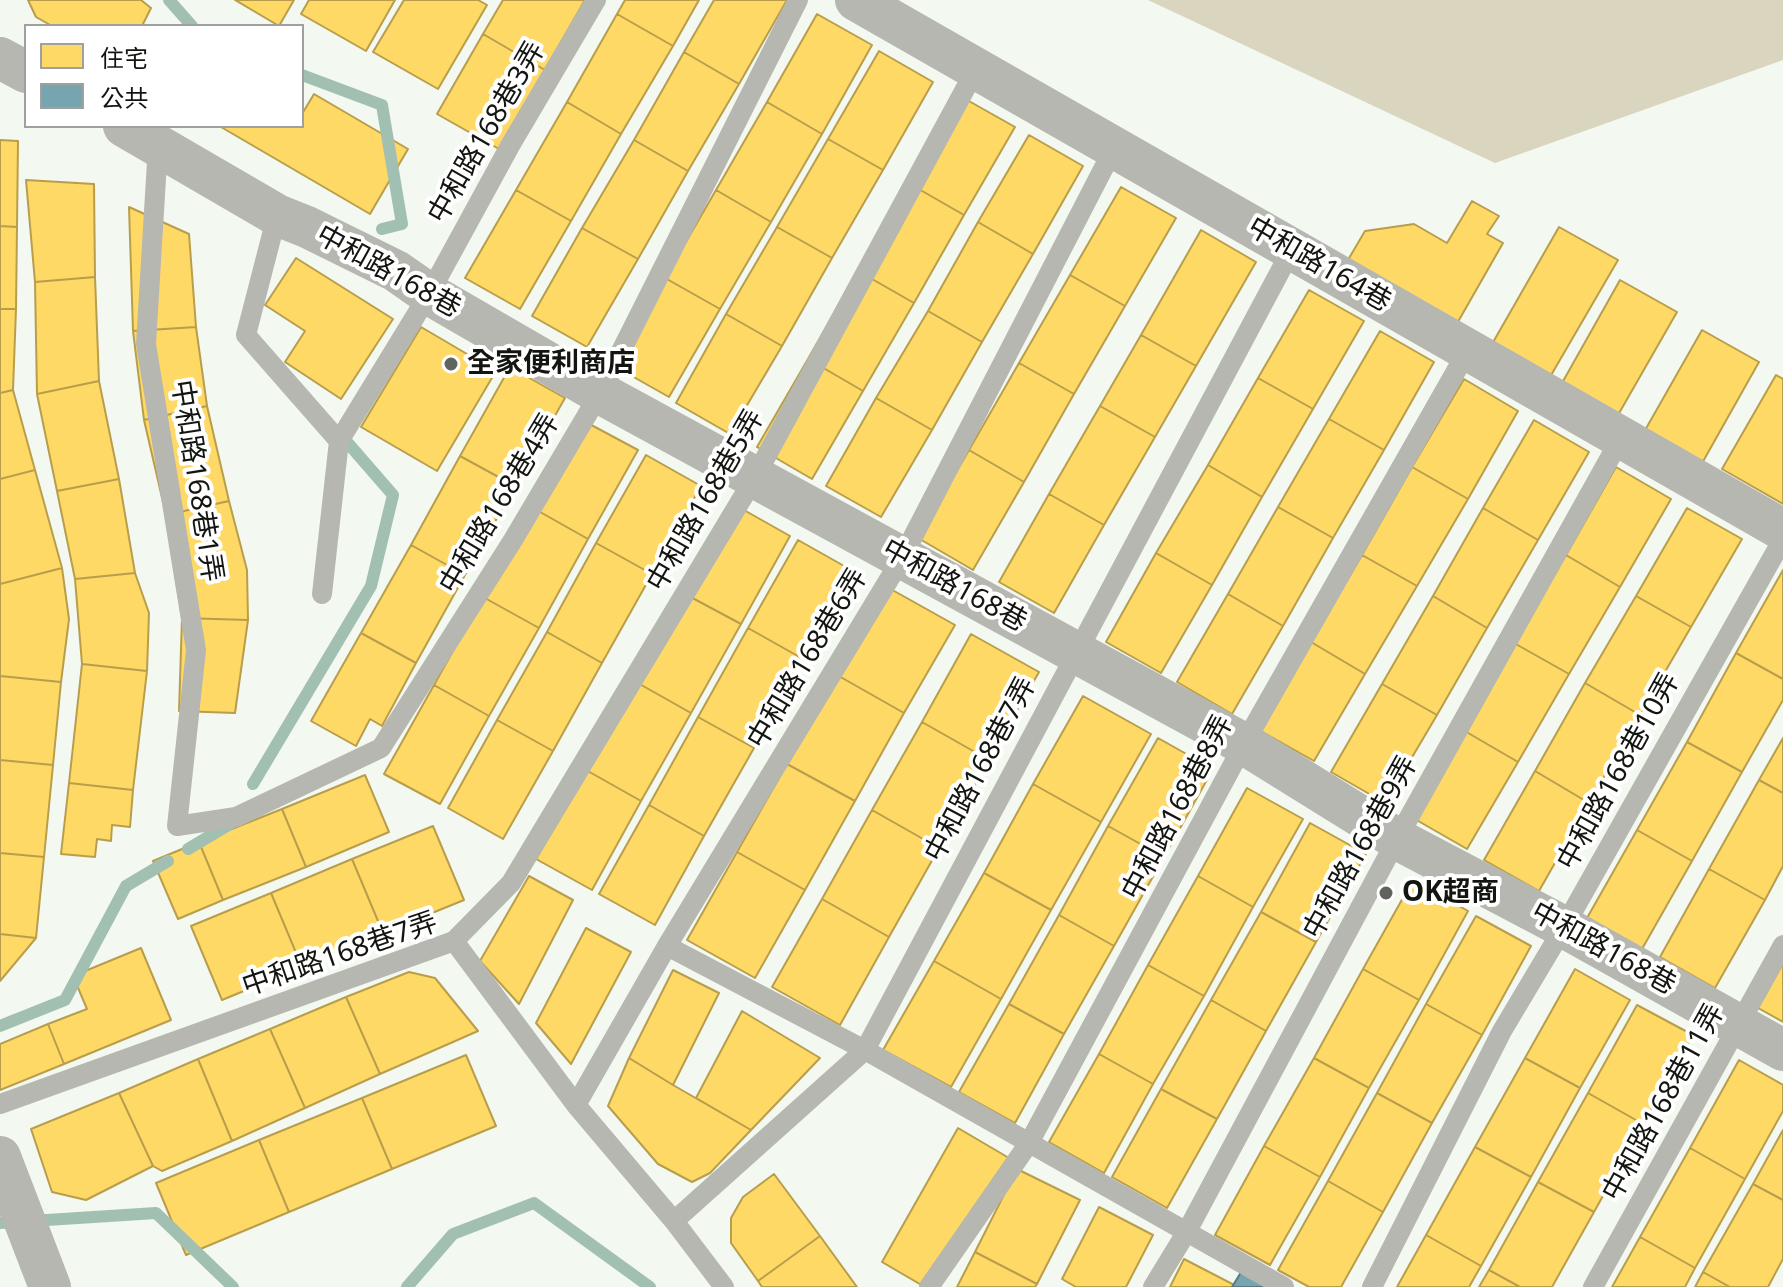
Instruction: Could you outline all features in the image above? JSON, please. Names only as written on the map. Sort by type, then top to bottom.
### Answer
[{"type":"street","name":"中和路164巷","points":[[856,0],[1783,530]]},
{"type":"street","points":[[0,58],[24,71]]},
{"type":"street","name":"中和路168巷","points":[[141,135],[277,215],[389,268],[600,393],[1244,744],[1397,839],[1564,927],[1783,1050]]},
{"type":"street","points":[[0,1157],[50,1287]]},
{"type":"lane","name":"中和路168巷3弄","points":[[339,441],[429,294],[511,144],[596,0]]},
{"type":"lane","name":"中和路168巷4弄","points":[[177,826],[236,817],[381,748],[513,540],[600,393],[798,0]]},
{"type":"lane","name":"中和路168巷5弄","points":[[454,941],[511,883],[755,477],[976,69]]},
{"type":"lane","name":"中和路168巷1弄","points":[[141,135],[146,344],[196,650],[177,826]]},
{"type":"lane","name":"中和路168巷6弄","points":[[576,1105],[667,946],[902,558],[1114,148]]},
{"type":"lane","points":[[277,215],[246,335],[339,441],[322,594]]},
{"type":"lane","name":"中和路168巷7弄","points":[[674,1221],[865,1050],[1292,249]]},
{"type":"lane","name":"中和路168巷8弄","points":[[929,1287],[1029,1143],[1244,744],[1468,350]]},
{"type":"lane","name":"中和路168巷9弄","points":[[1153,1287],[1186,1233],[1397,839],[1621,438]]},
{"type":"lane","name":"中和路168巷10弄","points":[[1372,1287],[1502,1031],[1783,539]]},
{"type":"lane","name":"中和路168巷7弄","points":[[0,1104],[454,941],[576,1105],[674,1221],[724,1287]]},
{"type":"lane","name":"中和路168巷11弄","points":[[1593,1287],[1783,945]]},
{"type":"lane","points":[[667,946],[865,1050],[1284,1287]]},
{"type":"shaded area","points":[[1148,0],[1783,0],[1783,60],[1495,163]]},
{"type":"building: 住宅","points":[[28,0],[141,0],[151,8],[143,24],[48,24],[36,17]]},
{"type":"building: 住宅","points":[[235,0],[294,0],[280,24]]},
{"type":"building: 住宅","points":[[309,0],[395,0],[366,51],[301,14]]},
{"type":"building: 住宅","points":[[404,0],[478,0],[487,5],[438,89],[373,52]]},
{"type":"building: 住宅","points":[[503,0],[585,0],[545,70],[483,34]]},
{"type":"building: 住宅","points":[[625,0],[699,0],[673,46],[617,14]]},
{"type":"building: 住宅","points":[[714,0],[787,0],[739,84],[684,52]]},
{"type":"building: 住宅","points":[[617,14],[673,46],[621,134],[567,102]]},
{"type":"building: 住宅","points":[[817,14],[872,45],[822,134],[767,102]]},
{"type":"building: 住宅","points":[[483,34],[545,70],[499,149],[437,114]]},
{"type":"building: 住宅","points":[[879,51],[933,82],[883,170],[828,139]]},
{"type":"building: 住宅","points":[[684,52],[739,84],[688,171],[634,140]]},
{"type":"building: 住宅","points":[[314,94],[408,149],[370,214],[223,128],[304,128],[304,111]]},
{"type":"building: 住宅","points":[[960,96],[1015,127],[964,215],[910,184]]},
{"type":"building: 住宅","points":[[567,102],[621,134],[571,221],[516,190]]},
{"type":"building: 住宅","points":[[767,102],[822,134],[771,222],[716,190]]},
{"type":"building: 住宅","points":[[1029,135],[1083,166],[1033,254],[978,222]]},
{"type":"building: 住宅","points":[[828,139],[883,170],[832,258],[777,227]]},
{"type":"building: 住宅","points":[[0,140],[18,141],[17,227],[0,226]]},
{"type":"building: 住宅","points":[[634,140],[688,171],[638,259],[582,228]]},
{"type":"building: 住宅","points":[[26,180],[94,184],[95,277],[35,282]]},
{"type":"building: 住宅","points":[[910,184],[964,215],[914,303],[858,271]]},
{"type":"building: 住宅","points":[[1121,187],[1176,218],[1125,306],[1070,275]]},
{"type":"building: 住宅","points":[[516,190],[571,221],[520,309],[465,278]]},
{"type":"building: 住宅","points":[[716,190],[771,222],[720,309],[665,278]]},
{"type":"building: 住宅","points":[[1472,201],[1499,216],[1487,234],[1503,243],[1455,327],[1345,265],[1365,231],[1414,224],[1447,243]]},
{"type":"building: 住宅","points":[[129,207],[189,234],[196,327],[133,331]]},
{"type":"building: 住宅","points":[[978,222],[1033,254],[982,342],[928,311]]},
{"type":"building: 住宅","points":[[0,226],[17,227],[16,309],[0,309]]},
{"type":"building: 住宅","points":[[777,227],[832,258],[782,346],[726,314]]},
{"type":"building: 住宅","points":[[1559,227],[1618,260],[1550,377],[1492,344]]},
{"type":"building: 住宅","points":[[582,228],[638,259],[587,347],[532,316]]},
{"type":"building: 住宅","points":[[1201,230],[1256,262],[1196,366],[1141,335]]},
{"type":"building: 住宅","points":[[296,258],[393,319],[341,399],[285,362],[305,331],[265,305]]},
{"type":"building: 住宅","points":[[858,271],[914,303],[863,391],[808,359]]},
{"type":"building: 住宅","points":[[1070,275],[1125,306],[1074,394],[1019,363]]},
{"type":"building: 住宅","points":[[95,277],[99,381],[37,394],[35,282]]},
{"type":"building: 住宅","points":[[665,278],[720,309],[669,397],[614,366]]},
{"type":"building: 住宅","points":[[1620,280],[1677,312],[1618,415],[1562,383]]},
{"type":"building: 住宅","points":[[1309,290],[1364,321],[1313,409],[1258,378]]},
{"type":"building: 住宅","points":[[0,309],[16,309],[13,390],[0,393]]},
{"type":"building: 住宅","points":[[928,311],[982,342],[932,430],[876,398]]},
{"type":"building: 住宅","points":[[726,314],[782,346],[730,434],[676,403]]},
{"type":"building: 住宅","points":[[196,327],[207,406],[144,420],[133,331]]},
{"type":"building: 住宅","points":[[421,327],[496,371],[437,471],[361,427]]},
{"type":"building: 住宅","points":[[1702,330],[1759,362],[1701,465],[1644,432]]},
{"type":"building: 住宅","points":[[1380,331],[1434,362],[1384,450],[1329,419]]},
{"type":"building: 住宅","points":[[1141,335],[1196,366],[1155,437],[1100,406]]},
{"type":"building: 住宅","points":[[808,359],[863,391],[812,479],[757,447]]},
{"type":"building: 住宅","points":[[1019,363],[1074,394],[1024,482],[969,450]]},
{"type":"building: 住宅","points":[[510,367],[565,398],[515,486],[460,456]]},
{"type":"building: 住宅","points":[[1776,375],[1783,379],[1783,504],[1722,469]]},
{"type":"building: 住宅","points":[[1258,378],[1313,409],[1262,497],[1208,465]]},
{"type":"building: 住宅","points":[[1464,379],[1518,411],[1468,499],[1412,467]]},
{"type":"building: 住宅","points":[[99,381],[119,479],[57,491],[37,394]]},
{"type":"building: 住宅","points":[[13,390],[35,470],[0,479],[0,393]]},
{"type":"building: 住宅","points":[[876,398],[932,430],[881,517],[826,486]]},
{"type":"building: 住宅","points":[[207,406],[229,501],[166,515],[144,420]]},
{"type":"building: 住宅","points":[[1100,406],[1155,437],[1104,525],[1049,494]]},
{"type":"building: 住宅","points":[[1329,419],[1384,450],[1333,538],[1278,507]]},
{"type":"building: 住宅","points":[[582,420],[638,450],[588,539],[533,508]]},
{"type":"building: 住宅","points":[[1534,420],[1589,452],[1538,540],[1483,508]]},
{"type":"building: 住宅","points":[[969,450],[1024,482],[973,570],[918,538]]},
{"type":"building: 住宅","points":[[646,455],[701,486],[652,574],[596,543]]},
{"type":"building: 住宅","points":[[460,456],[515,486],[465,575],[411,545]]},
{"type":"building: 住宅","points":[[1208,465],[1262,497],[1212,585],[1156,553]]},
{"type":"building: 住宅","points":[[1412,467],[1468,499],[1417,586],[1362,555]]},
{"type":"building: 住宅","points":[[1616,467],[1671,499],[1620,587],[1566,555]]},
{"type":"building: 住宅","points":[[35,470],[62,568],[0,584],[0,479]]},
{"type":"building: 住宅","points":[[119,479],[135,573],[75,579],[57,491]]},
{"type":"building: 住宅","points":[[1049,494],[1104,525],[1054,613],[999,582]]},
{"type":"building: 住宅","points":[[229,501],[247,570],[248,620],[182,618],[166,515]]},
{"type":"building: 住宅","points":[[735,505],[790,536],[741,624],[685,594]]},
{"type":"building: 住宅","points":[[1278,507],[1333,538],[1283,626],[1228,594]]},
{"type":"building: 住宅","points":[[533,508],[588,539],[539,628],[483,597]]},
{"type":"building: 住宅","points":[[1483,508],[1538,540],[1487,628],[1433,596]]},
{"type":"building: 住宅","points":[[1687,508],[1742,539],[1691,627],[1636,596]]},
{"type":"building: 住宅","points":[[798,540],[853,571],[803,659],[748,628]]},
{"type":"building: 住宅","points":[[596,543],[652,574],[602,663],[547,632]]},
{"type":"building: 住宅","points":[[411,545],[465,575],[416,663],[361,633]]},
{"type":"building: 住宅","points":[[1156,553],[1212,585],[1161,673],[1106,642]]},
{"type":"building: 住宅","points":[[1362,555],[1417,586],[1365,674],[1311,642]]},
{"type":"building: 住宅","points":[[1566,555],[1620,587],[1569,674],[1514,643]]},
{"type":"building: 住宅","points":[[62,568],[69,619],[61,682],[0,676],[0,584]]},
{"type":"building: 住宅","points":[[1783,570],[1783,679],[1736,653]]},
{"type":"building: 住宅","points":[[135,573],[149,613],[147,671],[82,664],[75,579]]},
{"type":"building: 住宅","points":[[887,587],[955,625],[904,713],[837,675]]},
{"type":"building: 住宅","points":[[685,594],[741,624],[691,713],[636,682]]},
{"type":"building: 住宅","points":[[1228,594],[1283,626],[1232,714],[1177,682]]},
{"type":"building: 住宅","points":[[1433,596],[1487,628],[1437,715],[1382,684]]},
{"type":"building: 住宅","points":[[1636,596],[1691,627],[1640,715],[1585,683]]},
{"type":"building: 住宅","points":[[483,597],[539,628],[489,716],[434,685]]},
{"type":"building: 住宅","points":[[182,618],[248,620],[235,713],[179,711]]},
{"type":"building: 住宅","points":[[748,628],[803,659],[754,748],[698,717]]},
{"type":"building: 住宅","points":[[547,632],[602,663],[553,751],[497,720]]},
{"type":"building: 住宅","points":[[361,633],[416,663],[382,726],[370,719],[356,746],[311,721]]},
{"type":"building: 住宅","points":[[971,634],[1039,672],[989,760],[922,722]]},
{"type":"building: 住宅","points":[[1311,642],[1365,674],[1314,761],[1259,730]]},
{"type":"building: 住宅","points":[[1514,643],[1569,674],[1518,762],[1463,730]]},
{"type":"building: 住宅","points":[[1736,653],[1783,679],[1783,700],[1742,772],[1687,742]]},
{"type":"building: 住宅","points":[[82,664],[147,671],[133,790],[69,783]]},
{"type":"building: 住宅","points":[[837,675],[904,713],[855,801],[787,764]]},
{"type":"building: 住宅","points":[[0,676],[61,682],[53,765],[0,760]]},
{"type":"building: 住宅","points":[[636,682],[691,713],[641,801],[586,770]]},
{"type":"building: 住宅","points":[[1585,683],[1640,715],[1589,803],[1535,771]]},
{"type":"building: 住宅","points":[[1382,684],[1437,715],[1385,803],[1331,772]]},
{"type":"building: 住宅","points":[[434,685],[489,716],[440,804],[384,774]]},
{"type":"building: 住宅","points":[[1083,696],[1151,734],[1101,822],[1033,784]]},
{"type":"building: 住宅","points":[[698,717],[754,748],[704,836],[649,805]]},
{"type":"building: 住宅","points":[[497,720],[553,751],[503,839],[448,808]]},
{"type":"building: 住宅","points":[[922,722],[989,760],[939,848],[872,810]]},
{"type":"building: 住宅","points":[[1463,730],[1518,762],[1467,849],[1413,818]]},
{"type":"building: 住宅","points":[[1158,738],[1213,769],[1164,857],[1108,826]]},
{"type":"building: 住宅","points":[[1783,738],[1783,793],[1759,780]]},
{"type":"building: 住宅","points":[[1687,742],[1742,772],[1692,861],[1637,830]]},
{"type":"building: 住宅","points":[[0,760],[53,765],[44,857],[0,853]]},
{"type":"building: 住宅","points":[[787,764],[855,801],[805,890],[737,852]]},
{"type":"building: 住宅","points":[[586,770],[641,801],[592,890],[536,859]]},
{"type":"building: 住宅","points":[[1535,771],[1589,803],[1539,891],[1484,860]]},
{"type":"building: 住宅","points":[[365,775],[389,832],[306,867],[282,809]]},
{"type":"building: 住宅","points":[[1759,780],[1783,793],[1783,866],[1765,900],[1709,869]]},
{"type":"building: 住宅","points":[[69,783],[133,790],[130,827],[112,825],[111,841],[97,839],[95,857],[61,854]]},
{"type":"building: 住宅","points":[[1033,784],[1101,822],[1051,910],[984,873]]},
{"type":"building: 住宅","points":[[1247,788],[1303,819],[1253,907],[1198,876]]},
{"type":"building: 住宅","points":[[649,805],[704,836],[655,925],[599,894]]},
{"type":"building: 住宅","points":[[282,809],[306,867],[223,900],[199,842]]},
{"type":"building: 住宅","points":[[872,810],[939,848],[889,937],[822,899]]},
{"type":"building: 住宅","points":[[1310,823],[1366,854],[1316,942],[1261,912]]},
{"type":"building: 住宅","points":[[433,826],[464,900],[383,933],[352,859]]},
{"type":"building: 住宅","points":[[1108,826],[1164,857],[1114,946],[1059,915]]},
{"type":"building: 住宅","points":[[1637,830],[1692,861],[1642,949],[1587,918]]},
{"type":"building: 住宅","points":[[199,842],[223,900],[178,919],[153,861]]},
{"type":"building: 住宅","points":[[737,852],[805,890],[755,978],[687,940]]},
{"type":"building: 住宅","points":[[0,853],[44,857],[36,938],[0,934]]},
{"type":"building: 住宅","points":[[352,859],[383,933],[302,967],[271,893]]},
{"type":"building: 住宅","points":[[1709,869],[1765,900],[1715,988],[1660,957]]},
{"type":"building: 住宅","points":[[984,873],[1051,910],[1001,999],[934,961]]},
{"type":"building: 住宅","points":[[529,876],[573,900],[519,1004],[480,961]]},
{"type":"building: 住宅","points":[[1198,876],[1253,907],[1204,996],[1148,965]]},
{"type":"building: 住宅","points":[[1413,880],[1468,911],[1419,1000],[1363,969]]},
{"type":"building: 住宅","points":[[271,893],[302,967],[222,1000],[191,926]]},
{"type":"building: 住宅","points":[[822,899],[889,937],[840,1025],[772,987]]},
{"type":"building: 住宅","points":[[1261,912],[1316,942],[1266,1031],[1211,1000]]},
{"type":"building: 住宅","points":[[1059,915],[1114,946],[1064,1034],[1009,1004]]},
{"type":"building: 住宅","points":[[1476,916],[1531,946],[1482,1035],[1426,1004]]},
{"type":"building: 住宅","points":[[586,928],[631,952],[571,1064],[536,1023]]},
{"type":"building: 住宅","points":[[0,934],[36,938],[0,981]]},
{"type":"building: 住宅","points":[[141,948],[171,1020],[64,1064],[48,1024],[87,1009],[73,976]]},
{"type":"building: 住宅","points":[[934,961],[1001,999],[951,1087],[883,1050]]},
{"type":"building: 住宅","points":[[1783,963],[1783,1022],[1758,1008]]},
{"type":"building: 住宅","points":[[1148,965],[1204,996],[1153,1084],[1099,1054]]},
{"type":"building: 住宅","points":[[1363,969],[1419,1000],[1369,1088],[1314,1058]]},
{"type":"building: 住宅","points":[[1575,969],[1630,1000],[1580,1088],[1525,1058]]},
{"type":"building: 住宅","points":[[673,970],[719,993],[673,1085],[629,1058]]},
{"type":"building: 住宅","points":[[409,972],[435,978],[478,1031],[380,1074],[346,997]]},
{"type":"building: 住宅","points":[[346,997],[380,1074],[305,1108],[270,1029]]},
{"type":"building: 住宅","points":[[1211,1000],[1266,1031],[1217,1119],[1161,1089]]},
{"type":"building: 住宅","points":[[1009,1004],[1064,1034],[1015,1123],[959,1092]]},
{"type":"building: 住宅","points":[[1426,1004],[1482,1035],[1432,1123],[1377,1093]]},
{"type":"building: 住宅","points":[[1637,1005],[1693,1035],[1643,1124],[1588,1093]]},
{"type":"building: 住宅","points":[[742,1011],[820,1058],[751,1130],[696,1098]]},
{"type":"building: 住宅","points":[[48,1024],[64,1064],[0,1090],[0,1044]]},
{"type":"building: 住宅","points":[[270,1029],[305,1108],[232,1141],[198,1059]]},
{"type":"building: 住宅","points":[[1099,1054],[1153,1084],[1104,1173],[1049,1142]]},
{"type":"building: 住宅","points":[[466,1055],[496,1126],[392,1169],[362,1098]]},
{"type":"building: 住宅","points":[[629,1058],[751,1130],[710,1173],[692,1182],[658,1164],[608,1106]]},
{"type":"building: 住宅","points":[[1314,1058],[1369,1088],[1320,1177],[1264,1146]]},
{"type":"building: 住宅","points":[[1525,1058],[1580,1088],[1531,1177],[1475,1147]]},
{"type":"building: 住宅","points":[[198,1059],[232,1141],[162,1171],[153,1166],[119,1093]]},
{"type":"building: 住宅","points":[[1739,1060],[1783,1085],[1783,1111],[1745,1179],[1690,1148]]},
{"type":"building: 住宅","points":[[1161,1089],[1217,1119],[1167,1208],[1112,1177]]},
{"type":"building: 住宅","points":[[119,1093],[153,1166],[86,1200],[52,1192],[31,1129]]},
{"type":"building: 住宅","points":[[1377,1093],[1432,1123],[1383,1212],[1328,1181]]},
{"type":"building: 住宅","points":[[1588,1093],[1643,1124],[1594,1212],[1538,1182]]},
{"type":"building: 住宅","points":[[362,1098],[392,1169],[289,1212],[259,1140]]},
{"type":"building: 住宅","points":[[958,1128],[1009,1158],[925,1287],[882,1262]]},
{"type":"building: 住宅","points":[[1783,1130],[1783,1200],[1753,1184]]},
{"type":"building: 住宅","points":[[259,1140],[289,1212],[186,1255],[156,1183]]},
{"type":"building: 住宅","points":[[1264,1146],[1320,1177],[1270,1265],[1215,1235]]},
{"type":"building: 住宅","points":[[1475,1147],[1531,1177],[1481,1266],[1426,1235]]},
{"type":"building: 住宅","points":[[1690,1148],[1745,1179],[1695,1268],[1640,1237]]},
{"type":"building: 住宅","points":[[1017,1169],[1080,1200],[1037,1284],[975,1252]]},
{"type":"building: 住宅","points":[[774,1174],[820,1236],[758,1281],[731,1243],[731,1218],[743,1197]]},
{"type":"building: 住宅","points":[[1328,1181],[1383,1212],[1341,1287],[1309,1287],[1278,1270]]},
{"type":"building: 住宅","points":[[1538,1182],[1594,1212],[1552,1287],[1520,1287],[1489,1270]]},
{"type":"building: 住宅","points":[[1753,1184],[1783,1200],[1783,1259],[1768,1287],[1730,1287],[1703,1272]]},
{"type":"building: 住宅","points":[[1099,1207],[1153,1235],[1126,1287],[1076,1287],[1062,1279]]},
{"type":"building: 住宅","points":[[1426,1235],[1481,1266],[1469,1287],[1397,1287]]},
{"type":"building: 住宅","points":[[820,1236],[857,1287],[762,1287],[758,1281]]},
{"type":"building: 住宅","points":[[1640,1237],[1695,1268],[1685,1287],[1612,1287]]},
{"type":"building: 住宅","points":[[975,1252],[1037,1284],[1035,1287],[957,1287]]},
{"type":"building: 住宅","points":[[1184,1259],[1238,1287],[1170,1287]]},
{"type":"building: 住宅","points":[[1489,1270],[1520,1287],[1479,1287]]},
{"type":"building: 住宅","points":[[1703,1272],[1730,1287],[1695,1287]]},
{"type":"building: 公共","points":[[1243,1269],[1274,1287],[1232,1287]]},
{"type":"waterway","points":[[169,0],[190,24]]},
{"type":"waterway","points":[[304,76],[382,105],[402,224],[382,229]]},
{"type":"waterway","points":[[253,784],[371,586],[393,495],[340,434]]},
{"type":"waterway","points":[[188,849],[230,824]]},
{"type":"waterway","points":[[0,1026],[65,1000],[126,886],[168,861]]},
{"type":"waterway","points":[[407,1287],[453,1234],[534,1203],[650,1287]]},
{"type":"waterway","points":[[0,1223],[156,1213],[233,1287]]},
{"type":"place","name":"全家便利商店","points":[[451,364]]},
{"type":"place","name":"OK超商","points":[[1386,893]]}]
